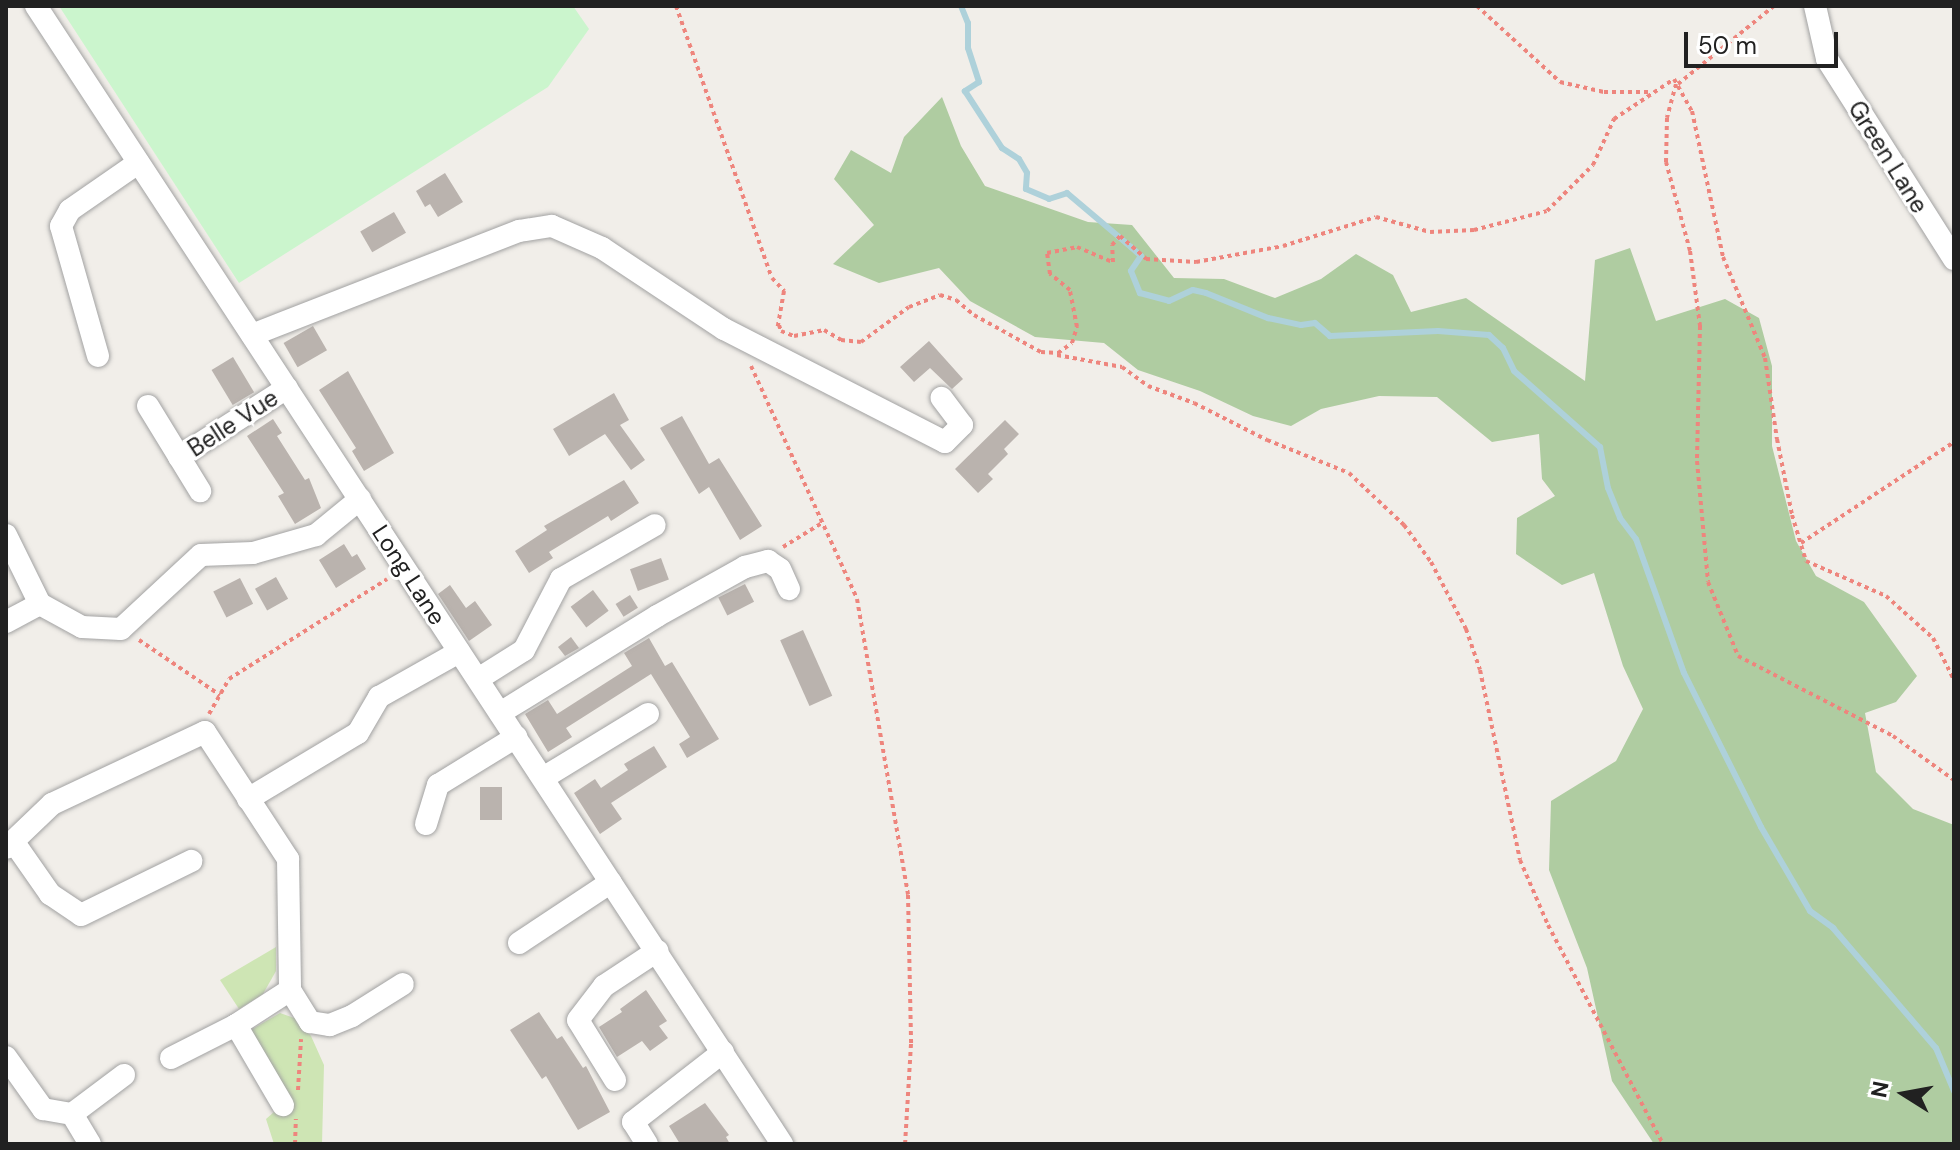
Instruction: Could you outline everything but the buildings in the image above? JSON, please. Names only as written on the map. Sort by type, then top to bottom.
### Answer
[{"type":"street","name":"Long Lane","points":[[36,6],[782,1144]]},
{"type":"street","name":"Green Lane","points":[[1815,6],[1827,59],[1954,259]]},
{"type":"street","points":[[98,356],[61,226],[70,210],[138,163]]},
{"type":"street","points":[[252,335],[519,231],[552,226],[602,248],[724,329],[945,442],[962,425],[942,398]]},
{"type":"street","name":"Belle Vue","points":[[179,457],[287,388]]},
{"type":"street","name":"Belle Vue","points":[[148,406],[200,491]]},
{"type":"street","points":[[6,535],[40,604],[82,627],[121,629],[201,555],[253,553],[316,535],[360,499]]},
{"type":"street","points":[[478,679],[524,650],[561,579],[655,525]]},
{"type":"street","points":[[500,713],[657,616],[760,562],[768,561],[780,569],[789,589]]},
{"type":"street","points":[[6,622],[40,604]]},
{"type":"street","points":[[248,799],[358,733],[379,697],[459,652]]},
{"type":"street","points":[[543,778],[648,714]]},
{"type":"street","points":[[191,861],[81,915],[50,894],[9,844],[52,804],[205,732],[288,859],[290,990],[304,1024],[330,1025],[352,1016],[403,984]]},
{"type":"street","points":[[426,824],[438,785],[516,737]]},
{"type":"street","points":[[519,943],[611,882]]},
{"type":"street","points":[[615,1080],[578,1020],[604,986],[657,951]]},
{"type":"street","points":[[171,1058],[236,1025],[290,990]]},
{"type":"street","points":[[236,1025],[292,1105]]},
{"type":"street","points":[[647,1144],[633,1122],[723,1052]]},
{"type":"street","points":[[6,1057],[43,1109],[72,1114],[124,1075]]},
{"type":"street","points":[[72,1114],[90,1144]]},
{"type":"path","points":[[676,6],[772,278],[784,291],[779,325],[768,336],[764,350],[750,367],[857,599],[908,895],[911,1044],[905,1144]]},
{"type":"path","points":[[1477,6],[1560,82],[1604,92],[1655,92]]},
{"type":"path","points":[[1774,6],[1677,82],[1667,118],[1666,162],[1690,251],[1700,326],[1697,461],[1708,582],[1738,656],[1893,736],[1954,780]]},
{"type":"path","points":[[1041,352],[1058,353],[1072,343],[1077,327],[1070,290],[1050,274],[1047,253],[1077,247],[1113,262],[1112,245],[1120,236],[1146,259],[1196,262],[1283,246],[1376,217],[1430,232],[1474,230],[1547,211],[1593,165],[1614,119],[1674,79],[1692,111],[1723,257],[1765,358],[1777,439],[1806,561],[1886,596],[1933,638],[1954,680]]},
{"type":"path","points":[[779,325],[786,334],[824,330],[841,340],[861,342],[909,307],[940,295],[956,300],[974,315],[1041,352],[1122,367],[1148,386],[1194,403],[1267,440],[1349,473],[1404,525],[1431,562],[1466,629],[1480,670],[1520,860],[1548,925],[1663,1144]]},
{"type":"path","points":[[1801,543],[1954,442]]},
{"type":"path","points":[[760,562],[822,523]]},
{"type":"path","points":[[205,732],[207,717],[229,679],[404,568]]},
{"type":"path","points":[[121,629],[220,695]]},
{"type":"path","points":[[295,1144],[292,1105],[304,1024]]},
{"type":"green space","points":[[59,6],[573,6],[589,29],[548,87],[239,283]]},
{"type":"green space","points":[[942,97],[961,146],[985,186],[1088,222],[1132,225],[1174,278],[1224,279],[1275,298],[1321,279],[1356,254],[1393,275],[1411,312],[1466,298],[1585,381],[1595,260],[1630,248],[1656,321],[1725,299],[1759,318],[1772,366],[1772,446],[1796,541],[1816,576],[1864,602],[1917,676],[1896,702],[1865,713],[1876,772],[1913,809],[1954,825],[1954,1144],[1654,1144],[1612,1081],[1587,968],[1549,870],[1551,801],[1616,761],[1643,709],[1623,666],[1594,573],[1562,585],[1516,554],[1517,518],[1555,496],[1542,479],[1539,434],[1492,442],[1437,397],[1379,396],[1321,409],[1291,426],[1253,416],[1200,391],[1138,370],[1104,343],[1035,337],[970,301],[939,268],[879,283],[833,264],[874,225],[834,179],[851,150],[891,173],[904,137]]},
{"type":"green space","points":[[276,947],[276,971],[263,994],[239,1009],[220,980]]},
{"type":"green space","points":[[280,1013],[297,1019],[311,1036],[324,1065],[322,1144],[274,1144],[266,1119],[283,1104],[242,1035]]},
{"type":"waterway","points":[[961,6],[968,23],[968,48],[979,82],[965,91],[1002,148],[1019,159],[1027,173],[1026,189],[1049,199],[1067,193],[1141,256],[1131,271],[1140,293],[1169,301],[1193,290],[1268,318],[1301,325],[1315,323],[1330,336],[1438,331],[1489,335],[1503,348],[1514,371],[1600,447],[1608,488],[1620,518],[1636,539],[1684,673],[1761,827],[1810,911],[1833,928],[1936,1048],[1954,1091]]}]
